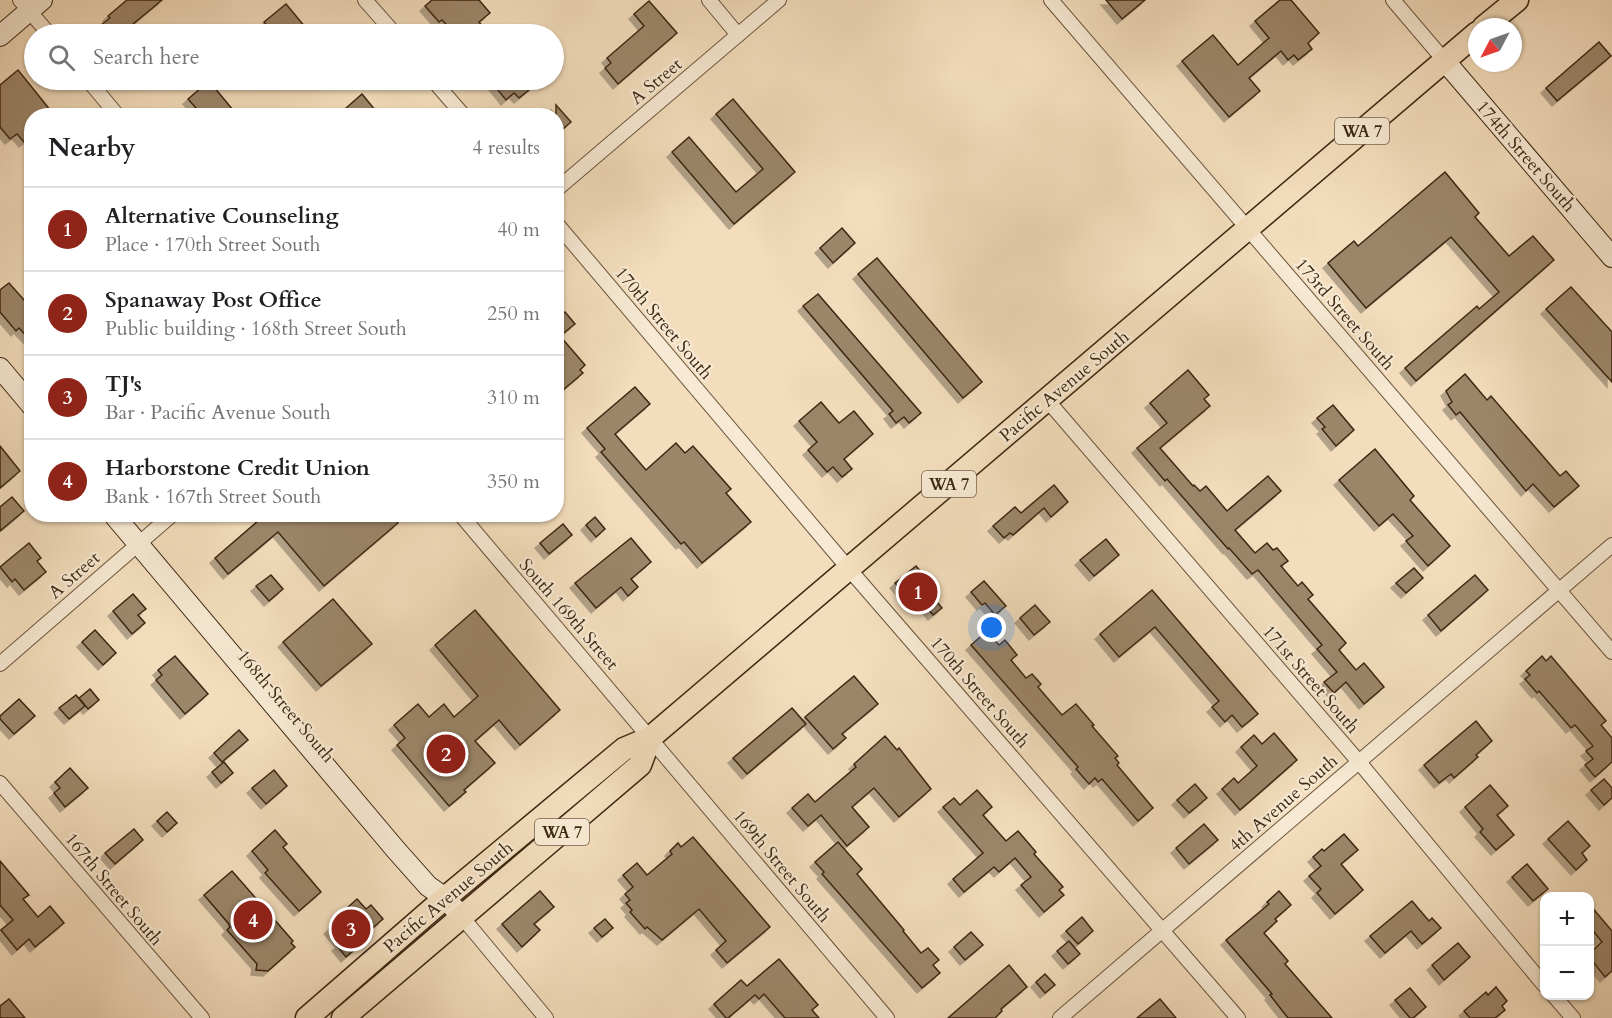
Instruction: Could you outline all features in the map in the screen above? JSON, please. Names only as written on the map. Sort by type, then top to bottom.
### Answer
[{"type":"main road","points":[[1495,18],[1516,0]]},
{"type":"main road","name":"Pacific Avenue South","points":[[308,1018],[445,898],[624,749],[650,738],[1468,40]]},
{"type":"main road","name":"Pacific Avenue South","points":[[343,1018],[640,765],[650,738]]},
{"type":"street","points":[[365,0],[386,24]]},
{"type":"street","points":[[709,0],[738,35]]},
{"type":"street","name":"A Street","points":[[564,183],[779,0]]},
{"type":"street","name":"173rd Street South","points":[[1051,0],[1612,652]]},
{"type":"street","name":"174th Street South","points":[[1393,0],[1612,256]]},
{"type":"street","points":[[0,36],[30,4],[43,24]]},
{"type":"street","points":[[96,90],[111,108]]},
{"type":"street","points":[[442,90],[457,108]]},
{"type":"street","name":"170th Street South","points":[[564,232],[849,569],[1238,1018]]},
{"type":"street","points":[[0,368],[24,396]]},
{"type":"street","points":[[0,380],[24,408]]},
{"type":"street","name":"171st Street South","points":[[1047,400],[1359,762],[1540,979]]},
{"type":"street","points":[[121,522],[141,541]]},
{"type":"street","name":"168th Street South","points":[[128,522],[141,541],[420,877],[445,898],[462,917],[546,1018]]},
{"type":"street","name":"A Street","points":[[0,664],[164,522]]},
{"type":"street","name":"South 169th Street","points":[[467,522],[650,738]]},
{"type":"street","name":"4th Avenue South","points":[[1060,1018],[1612,545]]},
{"type":"street","name":"169th Street South","points":[[650,738],[887,1018]]},
{"type":"street","name":"167th Street South","points":[[0,783],[202,1018]]},
{"type":"street","points":[[1557,1000],[1573,1018]]},
{"type":"building","points":[[127,0],[162,0],[133,24],[102,24],[110,18],[108,16]]},
{"type":"building","points":[[432,0],[479,0],[490,13],[479,22],[481,24],[446,24],[442,20],[439,22],[425,6]]},
{"type":"building","points":[[1106,0],[1145,0],[1122,19]]},
{"type":"building","points":[[1280,0],[1291,0],[1319,33],[1308,43],[1312,49],[1298,60],[1294,55],[1288,60],[1281,51],[1249,78],[1260,91],[1229,117],[1182,61],[1213,35],[1238,65],[1269,38],[1255,21]]},
{"type":"building","points":[[649,1],[677,33],[618,84],[605,68],[611,63],[607,58],[644,26],[634,14]]},
{"type":"building","points":[[286,4],[303,24],[266,24],[264,22]]},
{"type":"building","points":[[1599,42],[1611,56],[1557,101],[1546,88]]},
{"type":"building","points":[[18,70],[24,77],[24,90],[34,90],[49,108],[24,108],[24,142],[17,134],[10,139],[0,127],[0,85]]},
{"type":"building","points":[[198,90],[216,90],[231,108],[196,108],[188,99]]},
{"type":"building","points":[[498,90],[529,90],[519,98],[514,93],[506,100]]},
{"type":"building","points":[[362,94],[373,108],[346,108]]},
{"type":"building","points":[[733,99],[795,172],[734,224],[672,152],[689,137],[736,192],[763,169],[716,114]]},
{"type":"building","points":[[564,114],[571,122],[564,128]]},
{"type":"building","points":[[1445,172],[1479,213],[1475,217],[1509,256],[1533,236],[1554,260],[1416,381],[1405,368],[1477,306],[1479,309],[1499,292],[1451,237],[1366,308],[1328,263],[1354,241],[1358,246]]},
{"type":"building","points":[[842,228],[855,243],[833,263],[820,248]]},
{"type":"building","points":[[877,258],[982,382],[963,398],[858,274]]},
{"type":"building","points":[[9,283],[24,300],[24,333],[19,328],[16,331],[0,312],[0,290]]},
{"type":"building","points":[[1571,287],[1612,332],[1612,382],[1546,309]]},
{"type":"building","points":[[818,294],[921,413],[909,423],[904,417],[896,423],[889,414],[893,411],[803,306]]},
{"type":"building","points":[[564,313],[575,324],[564,333]]},
{"type":"building","points":[[564,341],[585,365],[580,370],[583,373],[564,389]]},
{"type":"building","points":[[1188,370],[1209,395],[1204,399],[1210,406],[1160,448],[1193,486],[1200,491],[1206,486],[1227,511],[1268,476],[1281,491],[1235,530],[1255,553],[1267,543],[1273,550],[1277,548],[1288,561],[1281,566],[1298,586],[1302,582],[1313,595],[1308,599],[1346,643],[1339,650],[1356,670],[1364,663],[1384,687],[1364,704],[1346,682],[1334,693],[1324,682],[1337,672],[1317,649],[1322,645],[1258,570],[1252,574],[1137,448],[1167,423],[1150,403]]},
{"type":"building","points":[[1465,374],[1487,400],[1491,396],[1560,476],[1566,471],[1579,486],[1554,507],[1533,484],[1526,491],[1460,412],[1456,415],[1448,405],[1452,402],[1446,391]]},
{"type":"building","points":[[635,387],[650,404],[615,434],[646,470],[676,443],[685,453],[693,446],[731,489],[726,493],[751,522],[702,563],[684,542],[681,544],[601,452],[605,449],[587,428]]},
{"type":"building","points":[[821,402],[839,423],[854,411],[873,434],[844,459],[852,469],[842,477],[833,467],[827,472],[808,450],[817,442],[799,421]]},
{"type":"building","points":[[1333,405],[1354,430],[1336,446],[1322,429],[1325,427],[1317,418]]},
{"type":"building","points":[[0,446],[20,471],[0,488]]},
{"type":"building","points":[[1375,449],[1414,496],[1410,500],[1450,546],[1428,566],[1406,541],[1413,536],[1393,514],[1379,526],[1339,480]]},
{"type":"building","points":[[1054,485],[1068,502],[1051,517],[1044,508],[1013,535],[1010,533],[1004,538],[993,526],[1015,507],[1021,513]]},
{"type":"building","points":[[12,497],[24,511],[0,531],[0,507]]},
{"type":"building","points":[[595,517],[605,529],[596,537],[586,525]]},
{"type":"building","points":[[257,522],[398,523],[324,586],[278,532],[228,574],[215,558]]},
{"type":"building","points":[[563,524],[572,535],[549,554],[540,543]]},
{"type":"building","points":[[631,538],[651,562],[631,579],[638,587],[628,596],[621,587],[596,608],[575,583]]},
{"type":"building","points":[[1106,539],[1119,555],[1094,576],[1080,560]]},
{"type":"building","points":[[29,543],[41,558],[37,561],[46,572],[24,590],[15,579],[12,582],[0,567]]},
{"type":"building","points":[[916,566],[936,589],[930,594],[942,608],[933,615],[924,604],[920,607],[912,597],[909,599],[895,583]]},
{"type":"building","points":[[1414,568],[1423,578],[1406,593],[1396,583]]},
{"type":"building","points":[[271,575],[283,589],[269,601],[256,586]]},
{"type":"building","points":[[1475,575],[1488,590],[1441,631],[1428,615]]},
{"type":"building","points":[[984,581],[1006,606],[995,615],[971,592]]},
{"type":"building","points":[[1152,590],[1258,714],[1242,727],[1232,715],[1225,722],[1212,707],[1219,701],[1155,627],[1119,657],[1100,634]]},
{"type":"building","points":[[133,594],[146,609],[138,615],[145,623],[132,634],[113,611]]},
{"type":"building","points":[[333,599],[372,644],[321,686],[283,642]]},
{"type":"building","points":[[1035,605],[1050,622],[1034,635],[1020,618]]},
{"type":"building","points":[[475,610],[560,710],[520,745],[499,720],[475,741],[495,763],[449,806],[397,745],[405,738],[394,725],[418,704],[429,717],[444,704],[454,717],[478,696],[435,645]]},
{"type":"building","points":[[95,630],[116,653],[103,665],[82,642]]},
{"type":"building","points":[[987,631],[999,645],[1005,640],[1017,655],[1011,660],[1026,678],[1032,674],[1041,684],[1038,687],[1062,715],[1076,704],[1094,725],[1092,726],[1118,756],[1115,758],[1119,763],[1117,765],[1153,808],[1138,821],[1102,779],[1098,782],[1095,778],[1089,784],[1076,769],[1078,767],[971,645]]},
{"type":"building","points":[[175,656],[208,694],[185,714],[156,680],[162,675],[158,670]]},
{"type":"building","points":[[1542,656],[1546,661],[1551,656],[1606,721],[1601,725],[1612,738],[1612,762],[1595,777],[1585,765],[1593,759],[1586,751],[1593,746],[1575,725],[1571,728],[1539,691],[1537,693],[1525,679],[1530,675],[1526,671]]},
{"type":"building","points":[[854,676],[878,704],[842,734],[846,738],[833,749],[805,717]]},
{"type":"building","points":[[90,689],[99,700],[88,709],[79,698]]},
{"type":"building","points":[[76,695],[85,706],[69,719],[59,708]]},
{"type":"building","points":[[19,699],[35,716],[14,734],[0,719],[0,716]]},
{"type":"building","points":[[792,708],[806,724],[747,774],[733,758]]},
{"type":"building","points":[[1476,721],[1492,741],[1454,778],[1451,774],[1439,783],[1424,765]]},
{"type":"building","points":[[239,730],[248,740],[222,762],[214,753]]},
{"type":"building","points":[[1274,733],[1297,760],[1240,810],[1222,789],[1234,778],[1238,783],[1257,766],[1241,747],[1254,735],[1262,744]]},
{"type":"building","points":[[885,736],[897,750],[899,748],[931,789],[899,817],[874,788],[852,807],[869,827],[847,846],[821,815],[808,826],[792,808],[808,794],[815,802],[856,767],[854,764]]},
{"type":"building","points":[[224,762],[233,773],[221,783],[212,772]]},
{"type":"building","points":[[70,768],[88,788],[65,807],[54,793],[60,788],[55,782]]},
{"type":"building","points":[[274,770],[287,786],[266,804],[252,788]]},
{"type":"building","points":[[1604,779],[1612,788],[1612,798],[1604,805],[1591,790]]},
{"type":"building","points":[[1195,784],[1207,798],[1189,813],[1177,800]]},
{"type":"building","points":[[1490,785],[1508,806],[1497,815],[1514,835],[1496,850],[1480,832],[1483,829],[1465,807]]},
{"type":"building","points":[[977,790],[992,807],[983,815],[1006,841],[1018,831],[1036,852],[1034,854],[1063,887],[1059,890],[1064,895],[1044,912],[1021,885],[1031,877],[1015,858],[999,872],[994,867],[964,892],[953,879],[983,853],[943,807],[954,798],[960,805]]},
{"type":"building","points":[[167,812],[177,823],[167,832],[157,821]]},
{"type":"building","points":[[1568,821],[1590,846],[1582,853],[1587,860],[1576,870],[1548,839]]},
{"type":"building","points":[[1204,824],[1218,840],[1189,864],[1176,848]]},
{"type":"building","points":[[134,829],[143,840],[115,864],[105,853]]},
{"type":"building","points":[[275,830],[287,844],[283,847],[321,892],[299,911],[265,873],[268,870],[252,851]]},
{"type":"building","points":[[1344,834],[1358,850],[1341,864],[1363,890],[1335,914],[1317,893],[1321,889],[1309,876],[1321,866],[1313,857]]},
{"type":"building","points":[[693,837],[770,927],[727,963],[716,950],[726,941],[699,909],[662,940],[647,927],[645,929],[630,912],[632,910],[626,903],[630,900],[625,894],[633,887],[623,875],[637,863],[647,875],[672,854],[670,851],[678,843],[681,847]]},
{"type":"building","points":[[838,842],[862,869],[857,874],[921,953],[928,948],[939,960],[933,965],[940,973],[922,988],[822,874],[824,872],[815,862]]},
{"type":"building","points":[[0,861],[29,895],[23,899],[38,917],[50,906],[64,923],[35,947],[29,939],[17,950],[1,930],[13,920],[0,905]]},
{"type":"building","points":[[1527,864],[1548,889],[1540,892],[1540,895],[1533,901],[1512,877]]},
{"type":"building","points":[[232,871],[293,941],[291,943],[295,947],[268,971],[256,970],[257,964],[227,930],[230,927],[228,923],[204,895]]},
{"type":"building","points":[[540,891],[554,907],[534,924],[540,930],[522,947],[502,924]]},
{"type":"building","points":[[1279,891],[1291,905],[1264,933],[1288,961],[1285,964],[1332,1018],[1288,1018],[1270,995],[1272,994],[1226,940],[1269,904],[1267,902]]},
{"type":"building","points":[[357,899],[366,909],[371,905],[383,919],[358,941],[361,944],[346,957],[337,946],[341,943],[329,929],[348,913],[346,909]]},
{"type":"building","points":[[1412,901],[1429,921],[1432,918],[1441,928],[1422,944],[1411,931],[1385,953],[1370,936]]},
{"type":"building","points":[[1594,910],[1612,931],[1612,971],[1605,977],[1594,963],[1594,949],[1602,942],[1594,932]]},
{"type":"building","points":[[1082,917],[1093,931],[1078,944],[1066,931]]},
{"type":"building","points":[[605,919],[613,928],[602,937],[594,928]]},
{"type":"building","points":[[971,932],[983,945],[965,960],[954,947]]},
{"type":"building","points":[[1069,941],[1080,954],[1068,964],[1057,951]]},
{"type":"building","points":[[1458,943],[1470,957],[1444,980],[1432,965]]},
{"type":"building","points":[[779,959],[818,1005],[812,1010],[819,1018],[785,1018],[764,994],[759,999],[755,995],[726,1018],[714,1004],[741,980],[747,986]]},
{"type":"building","points":[[1009,965],[1027,987],[1001,1009],[1002,1011],[995,1018],[948,1018]]},
{"type":"building","points":[[1045,974],[1055,985],[1045,993],[1036,982]]},
{"type":"building","points":[[1496,987],[1507,1001],[1502,1006],[1505,1010],[1495,1018],[1470,1018],[1464,1011],[1486,992],[1488,995]]},
{"type":"building","points":[[1410,988],[1426,1007],[1413,1018],[1410,1018],[1395,1000]]},
{"type":"building","points":[[9,999],[25,1018],[0,1018],[0,1006]]},
{"type":"building","points":[[1160,999],[1176,1018],[1137,1018]]},
{"type":"place","name":"Alternative Counseling","points":[[918,592]]},
{"type":"place","name":"Spanaway Post Office","points":[[446,754]]},
{"type":"place","name":"Harborstone Credit Union","points":[[253,920]]},
{"type":"place","name":"TJ's","points":[[351,929]]}]
